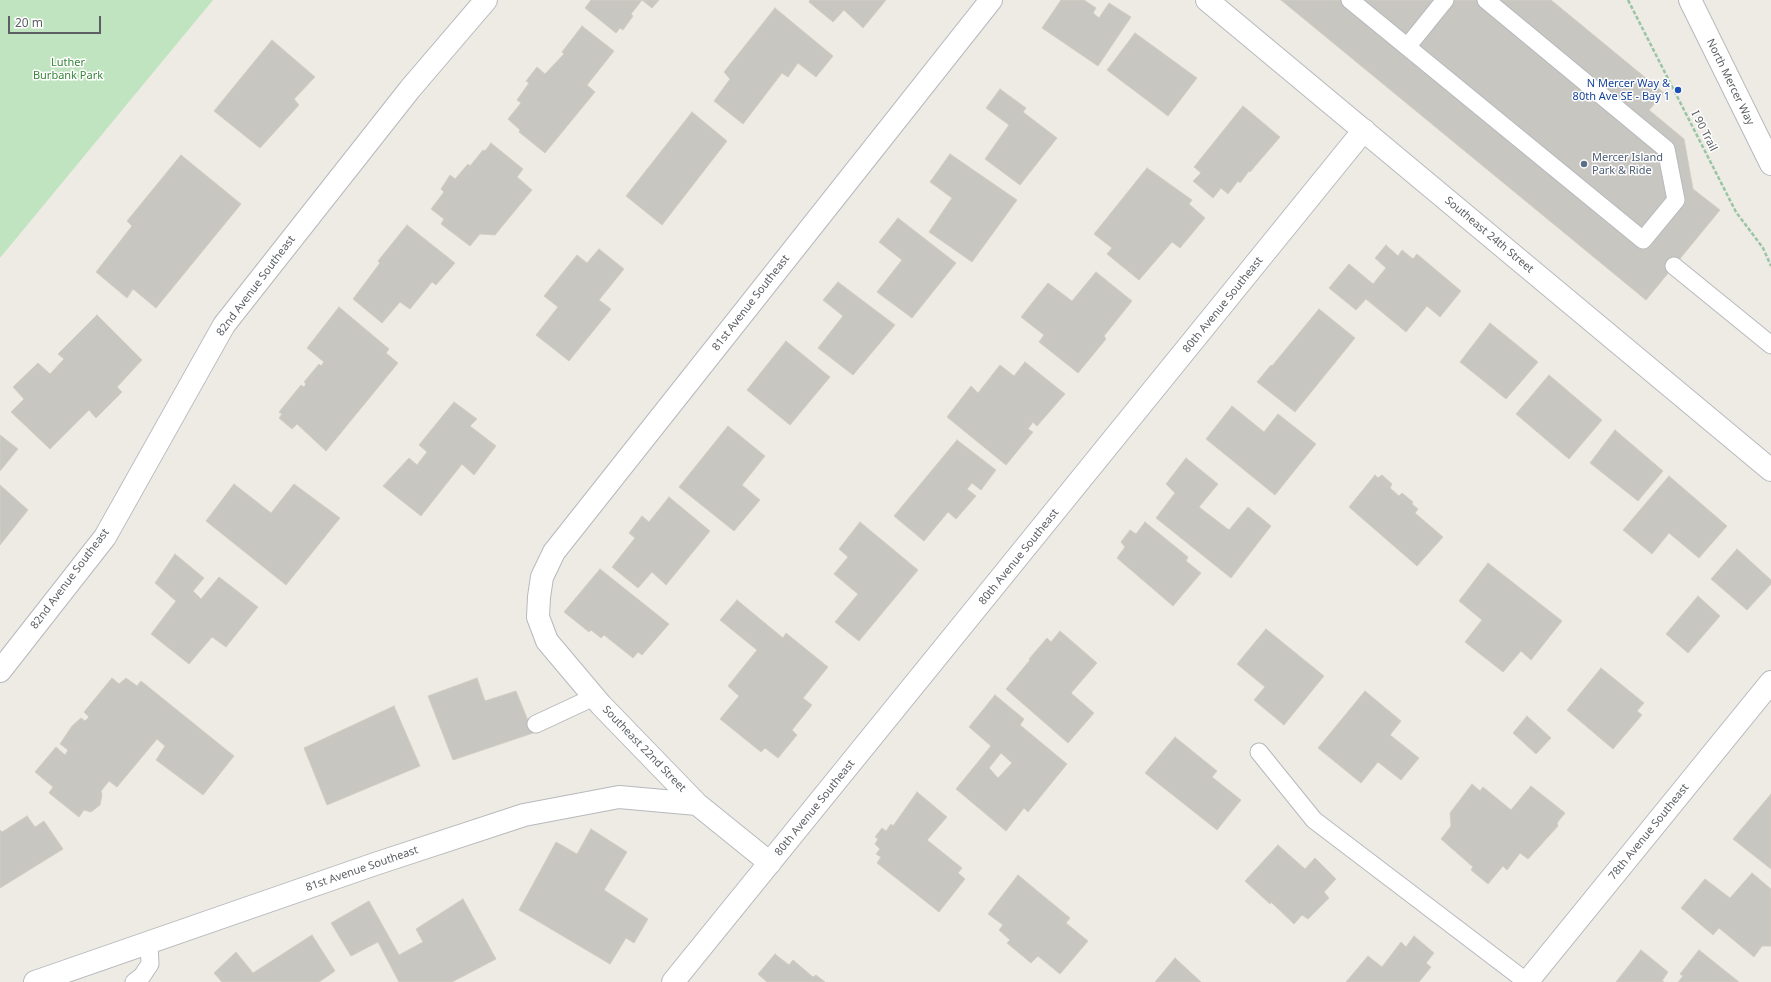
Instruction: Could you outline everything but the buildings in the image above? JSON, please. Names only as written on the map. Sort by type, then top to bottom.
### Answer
[{"type":"street","name":"82nd Avenue Southeast","points":[[0,670],[105,537],[224,325],[410,88],[486,0]]},
{"type":"street","name":"81st Avenue Southeast","points":[[538,617],[542,577],[554,552],[991,0]]},
{"type":"street","name":"Southeast 24th Street","points":[[1207,0],[1771,470]]},
{"type":"street","name":"North Mercer Way","points":[[1690,0],[1771,164]]},
{"type":"street","name":"80th Avenue Southeast","points":[[673,982],[1364,130]]},
{"type":"street","name":"Southeast 22nd Street","points":[[538,617],[547,641],[594,697],[697,804],[770,863]]},
{"type":"street","name":"78th Avenue Southeast","points":[[1527,982],[1771,682]]},
{"type":"street","name":"81st Avenue Southeast","points":[[35,982],[524,814],[619,797],[697,804]]},
{"type":"lane","points":[[1350,0],[1643,240],[1676,200],[1666,149],[1486,0]]},
{"type":"lane","points":[[1407,47],[1445,0]]},
{"type":"lane","points":[[1674,266],[1771,345]]},
{"type":"lane","points":[[536,724],[594,697]]},
{"type":"lane","points":[[1259,752],[1314,820],[1527,982]]},
{"type":"lane","points":[[134,982],[142,976],[150,964],[149,943]]},
{"type":"path","name":"I 90 Trail","points":[[1628,0],[1736,212],[1763,248],[1771,266]]},
{"type":"green space","name":"Luther Burbank Park","points":[[0,0],[213,0],[0,258]]},
{"type":"place","name":"N Mercer Way & 80th Ave SE - Bay 1","points":[[1678,90]]},
{"type":"place","name":"Mercer Island Park & Ride","points":[[1584,164]]}]
